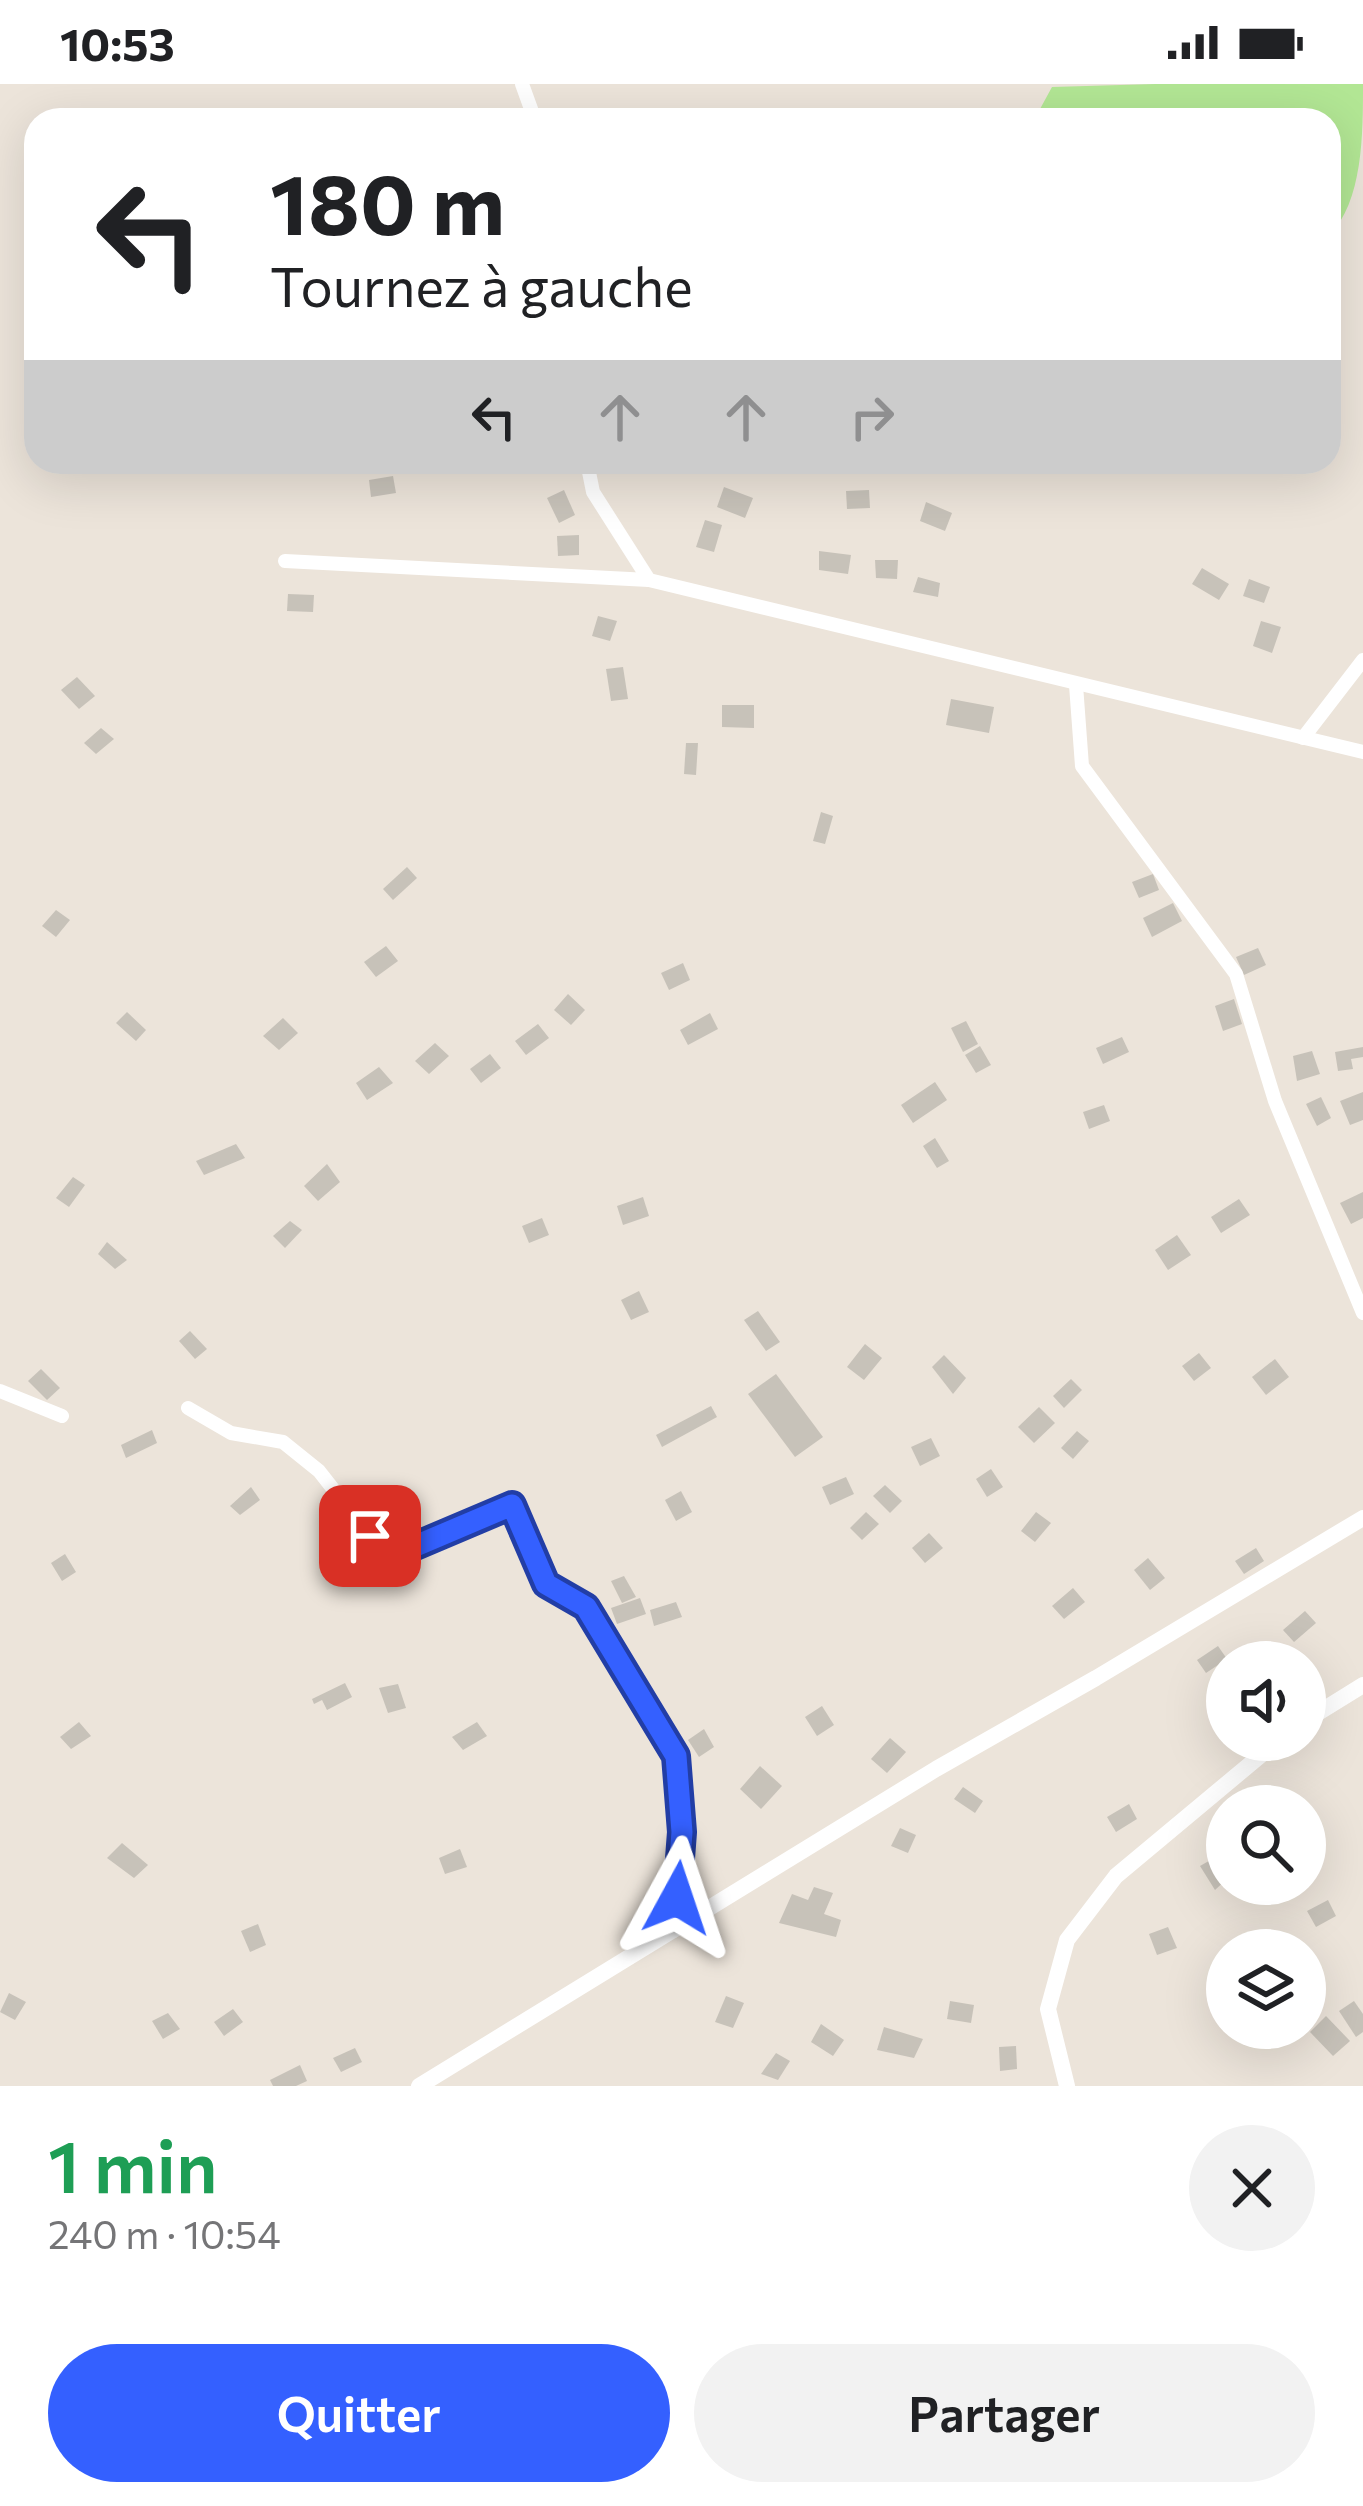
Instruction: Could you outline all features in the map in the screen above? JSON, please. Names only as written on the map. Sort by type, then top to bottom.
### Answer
[{"type":"street","points":[[589,474],[593,492],[649,580]]},
{"type":"street","points":[[285,561],[649,580],[1363,752]]},
{"type":"street","points":[[1303,738],[1363,660]]},
{"type":"street","points":[[1076,685],[1082,766],[1237,974],[1274,1101],[1363,1313]]},
{"type":"street","points":[[0,1390],[62,1416]]},
{"type":"street","points":[[188,1408],[231,1433],[283,1442],[319,1472],[370,1536],[413,1547],[512,1505],[546,1584],[586,1607],[676,1756],[682,1832],[674,1931]]},
{"type":"street","points":[[419,2086],[936,1768],[1363,1518]]},
{"type":"street","points":[[1326,1708],[1363,1685]]},
{"type":"street","points":[[1067,2086],[1048,2009],[1066,1940],[1116,1876],[1254,1761]]},
{"type":"green space","points":[[1363,84],[1361,145],[1349,205],[1341,220],[1341,108],[1041,108],[1052,87]]},
{"type":"building","points":[[393,476],[396,493],[371,497],[369,480]]},
{"type":"building","points":[[724,487],[753,498],[745,518],[717,507]]},
{"type":"building","points":[[564,490],[575,515],[559,523],[547,498]]},
{"type":"building","points":[[869,490],[870,508],[847,509],[846,491]]},
{"type":"building","points":[[926,502],[952,513],[945,531],[920,521]]},
{"type":"building","points":[[705,520],[722,525],[714,552],[696,547]]},
{"type":"building","points":[[579,535],[579,555],[558,556],[557,536]]},
{"type":"building","points":[[819,551],[851,555],[848,574],[819,570]]},
{"type":"building","points":[[875,560],[898,560],[897,579],[876,578]]},
{"type":"building","points":[[1202,568],[1229,584],[1219,600],[1192,584]]},
{"type":"building","points":[[918,577],[940,583],[938,597],[913,592]]},
{"type":"building","points":[[1249,579],[1270,587],[1264,603],[1243,596]]},
{"type":"building","points":[[288,594],[314,595],[313,612],[287,611]]},
{"type":"building","points":[[598,616],[617,621],[610,641],[592,636]]},
{"type":"building","points":[[1261,621],[1281,627],[1272,653],[1253,646]]},
{"type":"building","points":[[623,667],[628,699],[611,701],[606,669]]},
{"type":"building","points":[[77,677],[95,696],[79,709],[61,690]]},
{"type":"building","points":[[951,699],[994,707],[989,733],[946,725]]},
{"type":"building","points":[[722,705],[754,705],[754,728],[722,727]]},
{"type":"building","points":[[101,728],[114,739],[96,754],[84,743]]},
{"type":"building","points":[[686,743],[698,743],[696,775],[684,774]]},
{"type":"building","points":[[821,812],[833,816],[825,844],[813,841]]},
{"type":"building","points":[[407,867],[417,878],[393,900],[383,889]]},
{"type":"building","points":[[1153,874],[1159,890],[1139,898],[1132,882]]},
{"type":"building","points":[[1173,903],[1182,921],[1152,937],[1143,918]]},
{"type":"building","points":[[56,910],[70,920],[56,937],[42,926]]},
{"type":"building","points":[[386,946],[398,961],[376,977],[364,962]]},
{"type":"building","points":[[1258,948],[1266,965],[1244,975],[1236,957]]},
{"type":"building","points":[[683,963],[690,980],[669,990],[661,973]]},
{"type":"building","points":[[568,994],[585,1010],[571,1025],[554,1010]]},
{"type":"building","points":[[1234,999],[1242,1024],[1223,1031],[1215,1006]]},
{"type":"building","points":[[127,1012],[146,1030],[136,1041],[116,1023]]},
{"type":"building","points":[[710,1013],[718,1029],[688,1045],[680,1030]]},
{"type":"building","points":[[283,1018],[298,1033],[279,1050],[263,1036]]},
{"type":"building","points":[[966,1021],[978,1044],[963,1052],[951,1028]]},
{"type":"building","points":[[538,1024],[549,1038],[526,1055],[515,1041]]},
{"type":"building","points":[[1122,1037],[1129,1052],[1103,1064],[1096,1048]]},
{"type":"building","points":[[435,1043],[449,1056],[429,1074],[415,1061]]},
{"type":"building","points":[[980,1046],[991,1065],[976,1073],[965,1055]]},
{"type":"building","points":[[1363,1047],[1363,1057],[1351,1059],[1353,1069],[1338,1071],[1335,1052]]},
{"type":"building","points":[[1312,1051],[1320,1074],[1297,1081],[1293,1056]]},
{"type":"building","points":[[490,1054],[501,1068],[481,1083],[470,1069]]},
{"type":"building","points":[[379,1067],[393,1083],[367,1100],[356,1083]]},
{"type":"building","points":[[935,1082],[947,1100],[913,1123],[901,1105]]},
{"type":"building","points":[[1363,1092],[1363,1120],[1350,1125],[1340,1101]]},
{"type":"building","points":[[1321,1097],[1331,1118],[1317,1126],[1306,1104]]},
{"type":"building","points":[[1104,1105],[1110,1121],[1089,1129],[1083,1112]]},
{"type":"building","points":[[935,1138],[949,1161],[937,1168],[923,1146]]},
{"type":"building","points":[[236,1144],[245,1158],[204,1175],[196,1161]]},
{"type":"building","points":[[327,1164],[340,1182],[318,1201],[304,1186]]},
{"type":"building","points":[[73,1177],[85,1185],[69,1207],[56,1198]]},
{"type":"building","points":[[1363,1192],[1363,1218],[1351,1224],[1340,1203]]},
{"type":"building","points":[[643,1197],[649,1216],[623,1225],[617,1206]]},
{"type":"building","points":[[1239,1199],[1250,1215],[1221,1233],[1211,1217]]},
{"type":"building","points":[[542,1218],[549,1235],[529,1243],[522,1226]]},
{"type":"building","points":[[290,1221],[302,1230],[285,1248],[273,1236]]},
{"type":"building","points":[[1177,1235],[1191,1255],[1168,1270],[1155,1250]]},
{"type":"building","points":[[107,1242],[127,1260],[115,1269],[98,1254]]},
{"type":"building","points":[[639,1291],[649,1312],[631,1320],[621,1300]]},
{"type":"building","points":[[758,1311],[780,1342],[766,1351],[744,1320]]},
{"type":"building","points":[[190,1331],[207,1349],[195,1359],[179,1341]]},
{"type":"building","points":[[865,1344],[882,1358],[864,1380],[847,1367]]},
{"type":"building","points":[[1199,1353],[1211,1368],[1194,1381],[1182,1366]]},
{"type":"building","points":[[944,1355],[966,1378],[953,1394],[932,1367]]},
{"type":"building","points":[[1275,1359],[1289,1377],[1266,1395],[1252,1377]]},
{"type":"building","points":[[41,1369],[60,1388],[47,1400],[28,1381]]},
{"type":"building","points":[[776,1374],[823,1437],[795,1457],[748,1394]]},
{"type":"building","points":[[1071,1379],[1082,1390],[1064,1408],[1053,1396]]},
{"type":"building","points":[[711,1406],[717,1417],[662,1447],[656,1435]]},
{"type":"building","points":[[1039,1407],[1055,1423],[1034,1443],[1018,1427]]},
{"type":"building","points":[[152,1430],[157,1443],[126,1458],[121,1445]]},
{"type":"building","points":[[1077,1431],[1089,1441],[1073,1459],[1061,1448]]},
{"type":"building","points":[[931,1438],[940,1456],[920,1466],[911,1447]]},
{"type":"building","points":[[991,1469],[1003,1487],[987,1497],[976,1479]]},
{"type":"building","points":[[846,1477],[854,1494],[830,1505],[822,1487]]},
{"type":"building","points":[[885,1485],[902,1501],[890,1513],[873,1496]]},
{"type":"building","points":[[251,1487],[260,1500],[240,1515],[230,1506]]},
{"type":"building","points":[[681,1491],[692,1512],[676,1521],[665,1500]]},
{"type":"building","points":[[866,1512],[879,1524],[862,1540],[850,1528]]},
{"type":"building","points":[[1036,1512],[1051,1523],[1035,1542],[1021,1531]]},
{"type":"building","points":[[929,1533],[943,1548],[925,1563],[912,1548]]},
{"type":"building","points":[[1256,1548],[1264,1561],[1244,1574],[1235,1561]]},
{"type":"building","points":[[65,1554],[76,1572],[62,1581],[51,1563]]},
{"type":"building","points":[[1148,1558],[1165,1578],[1150,1590],[1134,1570]]},
{"type":"building","points":[[624,1576],[636,1597],[622,1603],[611,1581]]},
{"type":"building","points":[[1073,1588],[1085,1602],[1064,1619],[1052,1606]]},
{"type":"building","points":[[640,1598],[646,1614],[617,1624],[611,1608]]},
{"type":"building","points":[[676,1602],[682,1617],[654,1626],[650,1610]]},
{"type":"building","points":[[1305,1611],[1316,1623],[1295,1641],[1283,1630]]},
{"type":"building","points":[[345,1683],[352,1697],[327,1710],[322,1700],[314,1704],[312,1699]]},
{"type":"building","points":[[398,1684],[406,1708],[388,1713],[379,1688]]},
{"type":"building","points":[[822,1706],[834,1725],[817,1736],[805,1717]]},
{"type":"building","points":[[79,1722],[91,1736],[71,1749],[60,1737]]},
{"type":"building","points":[[477,1722],[487,1736],[463,1750],[452,1737]]},
{"type":"building","points":[[704,1729],[714,1747],[699,1757],[688,1740]]},
{"type":"building","points":[[890,1738],[906,1752],[887,1773],[871,1759]]},
{"type":"building","points":[[760,1766],[782,1786],[761,1809],[740,1789]]},
{"type":"building","points":[[963,1787],[983,1801],[975,1813],[954,1799]]},
{"type":"building","points":[[1129,1804],[1137,1819],[1116,1832],[1107,1817]]},
{"type":"building","points":[[900,1828],[916,1835],[908,1853],[891,1846]]},
{"type":"building","points":[[122,1843],[148,1865],[134,1878],[107,1858]]},
{"type":"building","points":[[460,1849],[467,1867],[445,1874],[439,1858]]},
{"type":"building","points":[[814,1887],[833,1893],[824,1914],[841,1920],[836,1937],[779,1923],[792,1894],[808,1900]]},
{"type":"building","points":[[1326,1901],[1336,1916],[1316,1927],[1307,1911]]},
{"type":"building","points":[[258,1924],[266,1945],[250,1952],[241,1931]]},
{"type":"building","points":[[1168,1927],[1177,1948],[1157,1955],[1149,1934]]},
{"type":"building","points":[[9,1993],[26,2002],[15,2020],[0,2012]]},
{"type":"building","points":[[726,1996],[744,2003],[733,2028],[715,2022]]},
{"type":"building","points":[[950,2001],[974,2005],[971,2023],[947,2019]]},
{"type":"building","points":[[1354,2001],[1363,2014],[1363,2032],[1356,2037],[1339,2011]]},
{"type":"building","points":[[233,2009],[243,2022],[224,2036],[214,2022]]},
{"type":"building","points":[[168,2013],[180,2029],[163,2039],[152,2021]]},
{"type":"building","points":[[1326,2016],[1350,2041],[1333,2056],[1326,2049]]},
{"type":"building","points":[[821,2024],[844,2040],[833,2056],[811,2042]]},
{"type":"building","points":[[884,2027],[923,2039],[914,2058],[877,2050]]},
{"type":"building","points":[[1016,2046],[1017,2069],[1000,2071],[999,2047]]},
{"type":"building","points":[[355,2048],[362,2062],[341,2072],[333,2058]]},
{"type":"building","points":[[776,2053],[790,2061],[778,2080],[761,2074]]},
{"type":"building","points":[[300,2065],[307,2081],[273,2086],[270,2080]]},
{"type":"route","points":[[370,1536],[413,1547],[512,1505],[546,1584],[586,1607],[676,1756],[682,1832],[677,1898]]}]
